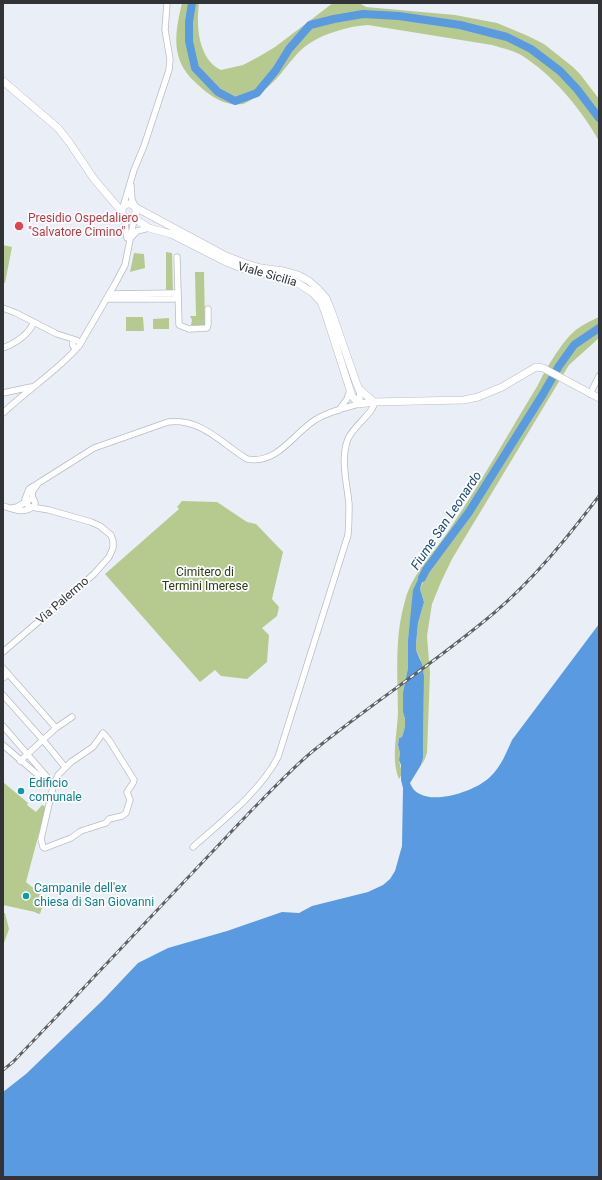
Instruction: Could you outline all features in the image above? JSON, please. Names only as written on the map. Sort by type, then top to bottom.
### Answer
[{"type":"main road","points":[[3,81],[58,128],[90,174],[106,192],[129,210]]},
{"type":"main road","points":[[3,85],[13,90]]},
{"type":"main road","points":[[106,192],[129,210]]},
{"type":"main road","name":"Viale Sicilia","points":[[129,210],[149,228],[171,234],[230,264],[261,274],[289,279],[309,290],[321,302],[352,396],[359,404]]},
{"type":"main road","name":"Viale Sicilia","points":[[129,210],[226,256],[261,268],[284,271],[298,275],[309,281],[326,298],[329,304],[359,389]]},
{"type":"main road","points":[[359,404],[374,402],[464,400],[478,397],[502,387],[536,366],[543,368],[599,398]]},
{"type":"main road","points":[[359,389],[374,402]]},
{"type":"street","points":[[3,413],[65,360],[90,327],[125,265],[128,244],[130,181],[169,70],[170,59],[165,30],[167,3]]},
{"type":"street","points":[[128,244],[127,228],[132,200],[130,181]]},
{"type":"street","points":[[128,244],[138,231],[149,228]]},
{"type":"street","points":[[177,257],[177,296],[180,326],[189,329],[207,328],[208,309]]},
{"type":"street","points":[[108,297],[175,293],[177,296]]},
{"type":"street","points":[[3,308],[16,312],[76,344]]},
{"type":"street","points":[[3,348],[20,339],[30,329],[34,322]]},
{"type":"street","points":[[590,394],[599,376]]},
{"type":"street","points":[[3,393],[33,386]]},
{"type":"street","points":[[3,506],[17,511],[23,510],[31,504],[33,491],[41,481],[94,448],[168,422],[186,422],[207,430],[247,459],[254,460],[269,457],[281,450],[316,419],[338,410],[359,404],[359,389]]},
{"type":"street","points":[[338,410],[347,399],[350,390]]},
{"type":"street","points":[[14,391],[18,393],[18,399]]},
{"type":"street","points":[[193,847],[259,786],[278,757],[348,535],[349,504],[345,459],[348,439],[356,426],[373,409],[374,402]]},
{"type":"street","points":[[9,508],[31,504]]},
{"type":"street","name":"Via Palermo","points":[[3,652],[94,574],[110,557],[113,551],[114,544],[111,535],[100,526],[31,504]]},
{"type":"street","points":[[3,668],[5,676],[56,728]]},
{"type":"street","points":[[3,694],[65,768]]},
{"type":"street","points":[[20,761],[56,728],[72,717]]},
{"type":"street","points":[[3,726],[53,786]]},
{"type":"street","points":[[103,733],[134,780],[127,792],[130,800],[124,815],[82,831],[71,838],[45,848],[43,847],[41,839],[53,786],[58,775],[71,762],[93,747],[103,733]]},
{"type":"street","points":[[3,745],[20,761],[53,786]]},
{"type":"green space","points":[[182,3],[199,3],[198,22],[200,41],[207,58],[213,65],[221,70],[243,65],[260,56],[275,47],[333,3],[359,3],[366,7],[455,15],[497,23],[544,44],[580,74],[599,99],[599,141],[584,117],[555,82],[533,63],[518,53],[492,45],[368,25],[338,31],[316,39],[296,55],[270,85],[256,97],[247,103],[229,104],[216,99],[200,87],[181,64],[176,45],[176,35]]},
{"type":"green space","points":[[3,245],[12,247],[5,283],[3,282]]},
{"type":"green space","points":[[166,252],[172,253],[173,291],[166,291]]},
{"type":"green space","points":[[134,253],[144,254],[145,268],[130,272]]},
{"type":"green space","points":[[195,272],[204,272],[205,325],[191,325],[192,320],[190,316],[196,316]]},
{"type":"green space","points":[[126,317],[143,317],[144,331],[126,331]]},
{"type":"green space","points":[[599,317],[599,338],[569,365],[452,559],[432,604],[427,636],[430,673],[427,753],[421,765],[423,758],[424,676],[420,658],[416,650],[416,644],[418,623],[424,602],[420,589],[426,575],[421,573],[414,590],[408,640],[408,668],[403,692],[405,727],[402,737],[399,738],[398,745],[402,774],[399,779],[395,763],[398,713],[398,643],[399,629],[408,591],[425,562],[445,536],[474,492],[550,363],[566,339],[577,329]]},
{"type":"green space","points":[[169,318],[169,329],[153,329],[153,319]]},
{"type":"green space","name":"Cimitero di Termini Imerese","points":[[182,501],[217,502],[247,522],[256,524],[283,552],[272,599],[279,607],[277,616],[262,628],[269,635],[267,662],[247,679],[221,676],[215,670],[200,682],[105,574],[179,509],[177,507]]},
{"type":"green space","points":[[3,782],[28,803],[27,805],[36,812],[42,805],[46,807],[26,882],[49,901],[42,908],[40,914],[3,905]]},
{"type":"green space","points":[[3,913],[5,913],[9,929],[4,943],[3,954]]},
{"type":"water","points":[[426,570],[420,589],[424,602],[418,623],[416,644],[416,650],[422,664],[424,676],[423,758],[421,765],[410,783],[416,791],[425,796],[448,796],[461,793],[483,783],[490,777],[500,764],[512,740],[599,624],[599,1177],[3,1177],[3,1092],[26,1074],[103,1000],[138,963],[168,948],[227,931],[282,912],[299,913],[312,906],[368,892],[383,885],[390,879],[395,871],[402,846],[403,788],[398,745],[399,738],[402,737],[405,727],[403,692],[408,668],[408,640],[413,590],[421,573]]},
{"type":"waterway","name":"Fiume San Leonardo","points":[[192,3],[189,22],[189,41],[195,68],[218,92],[235,101],[257,93],[276,70],[289,49],[310,25],[363,14],[399,16],[460,25],[507,37],[531,49],[560,71],[577,89],[599,118]]},
{"type":"waterway","name":"Fiume San Leonardo","points":[[422,578],[426,570],[469,512],[559,366],[574,345],[599,328]]},
{"type":"railway","points":[[3,1070],[13,1062],[248,814],[304,758],[335,733],[450,648],[509,600],[550,558],[599,496]]},
{"type":"place","name":"Presidio Ospedaliero \"Salvatore Cimino\"","points":[[19,226]]},
{"type":"place","name":"Edificio comunale","points":[[21,791]]},
{"type":"place","name":"Campanile dell'ex chiesa di San Giovanni","points":[[26,896]]}]
